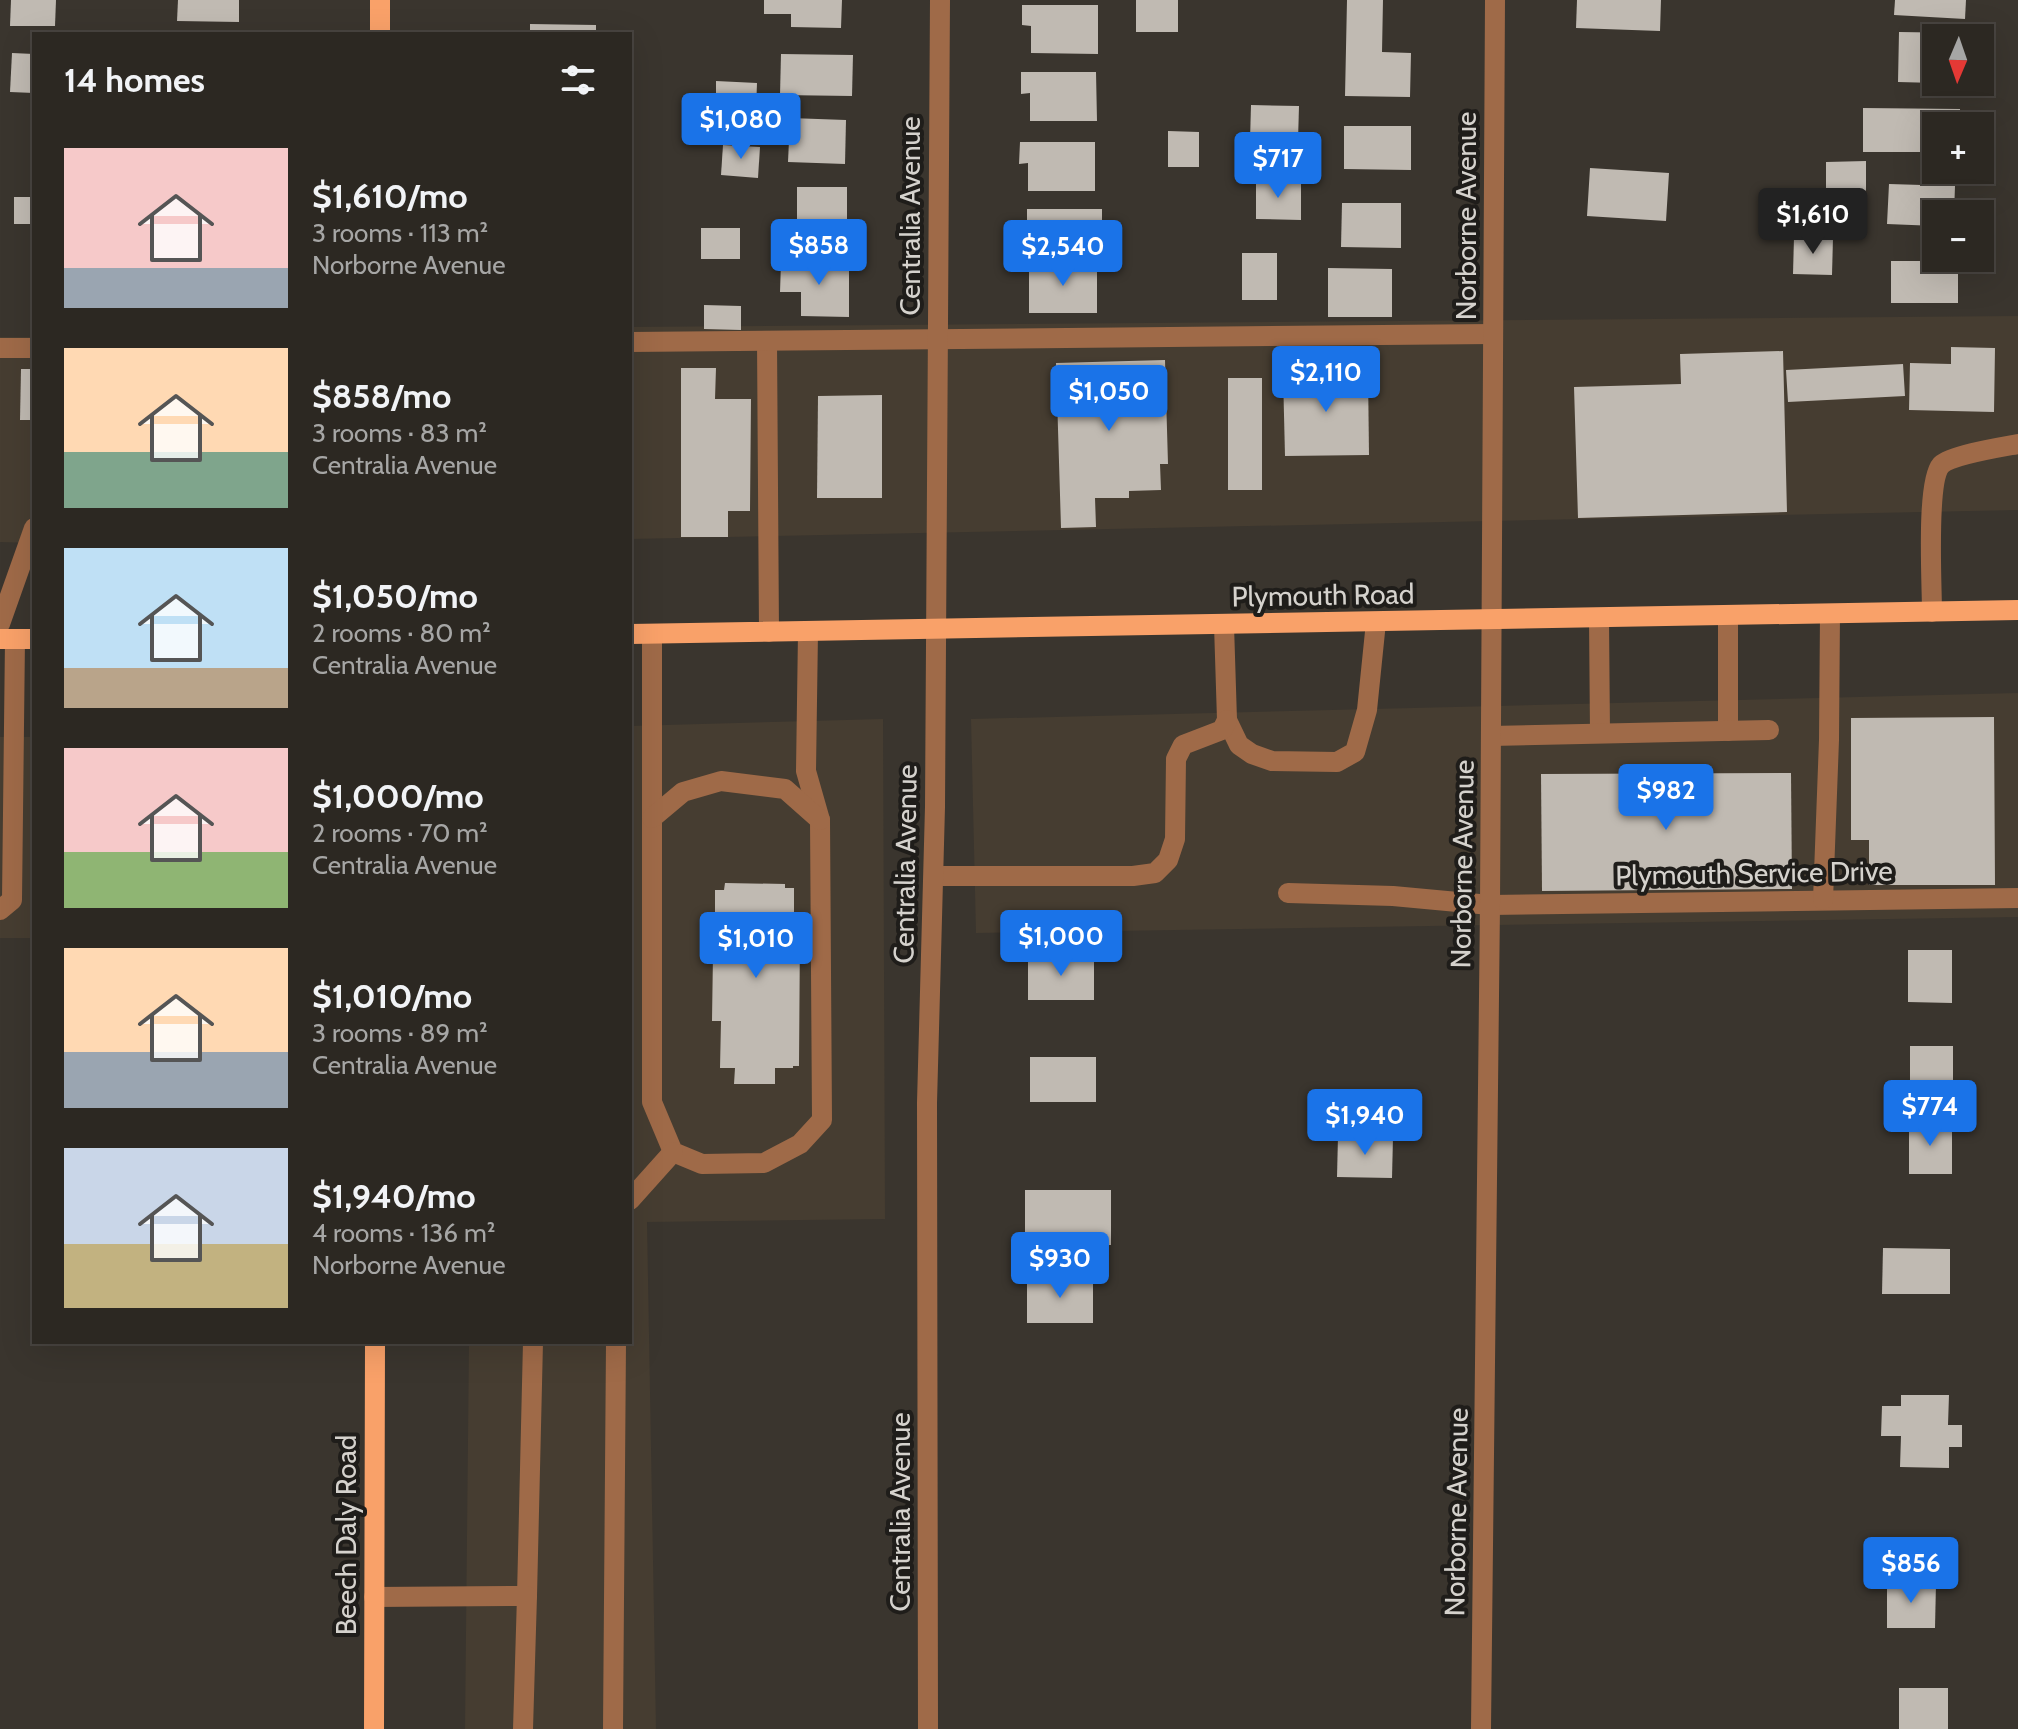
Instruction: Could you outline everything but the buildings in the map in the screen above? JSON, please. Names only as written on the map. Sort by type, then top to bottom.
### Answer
[{"type":"main road","points":[[380,0],[380,32]]},
{"type":"main road","name":"Plymouth Road","points":[[632,634],[2018,610]]},
{"type":"main road","name":"Beech Daly Road","points":[[374,1729],[375,1344]]},
{"type":"street","name":"Centralia Avenue","points":[[928,1729],[927,1103],[934,876],[940,0]]},
{"type":"street","name":"Norborne Avenue","points":[[1481,1729],[1495,0]]},
{"type":"street","points":[[632,342],[1493,334]]},
{"type":"street","points":[[767,341],[769,632]]},
{"type":"street","points":[[0,348],[32,348]]},
{"type":"street","points":[[1932,612],[1932,516],[1935,478],[1942,464],[2018,444]]},
{"type":"street","points":[[0,624],[32,534]]},
{"type":"street","points":[[1823,900],[1830,614]]},
{"type":"street","points":[[1728,616],[1728,731]]},
{"type":"street","points":[[1599,618],[1600,733]]},
{"type":"street","points":[[1224,625],[1227,720],[1239,745],[1252,754],[1272,761],[1337,762],[1355,752],[1367,710],[1376,622]]},
{"type":"street","points":[[652,634],[652,1102],[673,1152],[702,1164],[764,1163],[800,1144],[822,1120],[820,820],[806,771],[808,632]]},
{"type":"street","points":[[0,910],[12,900],[16,639]]},
{"type":"street","points":[[934,876],[1133,876],[1155,873],[1168,860],[1175,839],[1176,759],[1183,745],[1222,730],[1227,720]]},
{"type":"street","points":[[1491,736],[1769,730]]},
{"type":"street","points":[[652,818],[683,792],[721,781],[785,789],[820,820]]},
{"type":"street","name":"Plymouth Service Drive","points":[[1288,893],[1393,896],[1490,905],[2018,898]]},
{"type":"street","points":[[632,1198],[673,1152]]},
{"type":"street","points":[[523,1729],[533,1344]]},
{"type":"street","points":[[613,1729],[616,1344]]},
{"type":"street","points":[[374,1597],[527,1596]]},
{"type":"shaded area","points":[[2018,316],[2018,510],[632,539],[632,327]]},
{"type":"shaded area","points":[[0,337],[32,337],[32,543],[0,542]]},
{"type":"shaded area","points":[[2018,693],[2018,917],[976,933],[971,719]]},
{"type":"shaded area","points":[[883,719],[885,1219],[647,1222],[656,1729],[465,1729],[469,1344],[632,1344],[632,726]]},
{"type":"shaded area","points":[[0,737],[32,737],[32,938],[0,938]]}]
